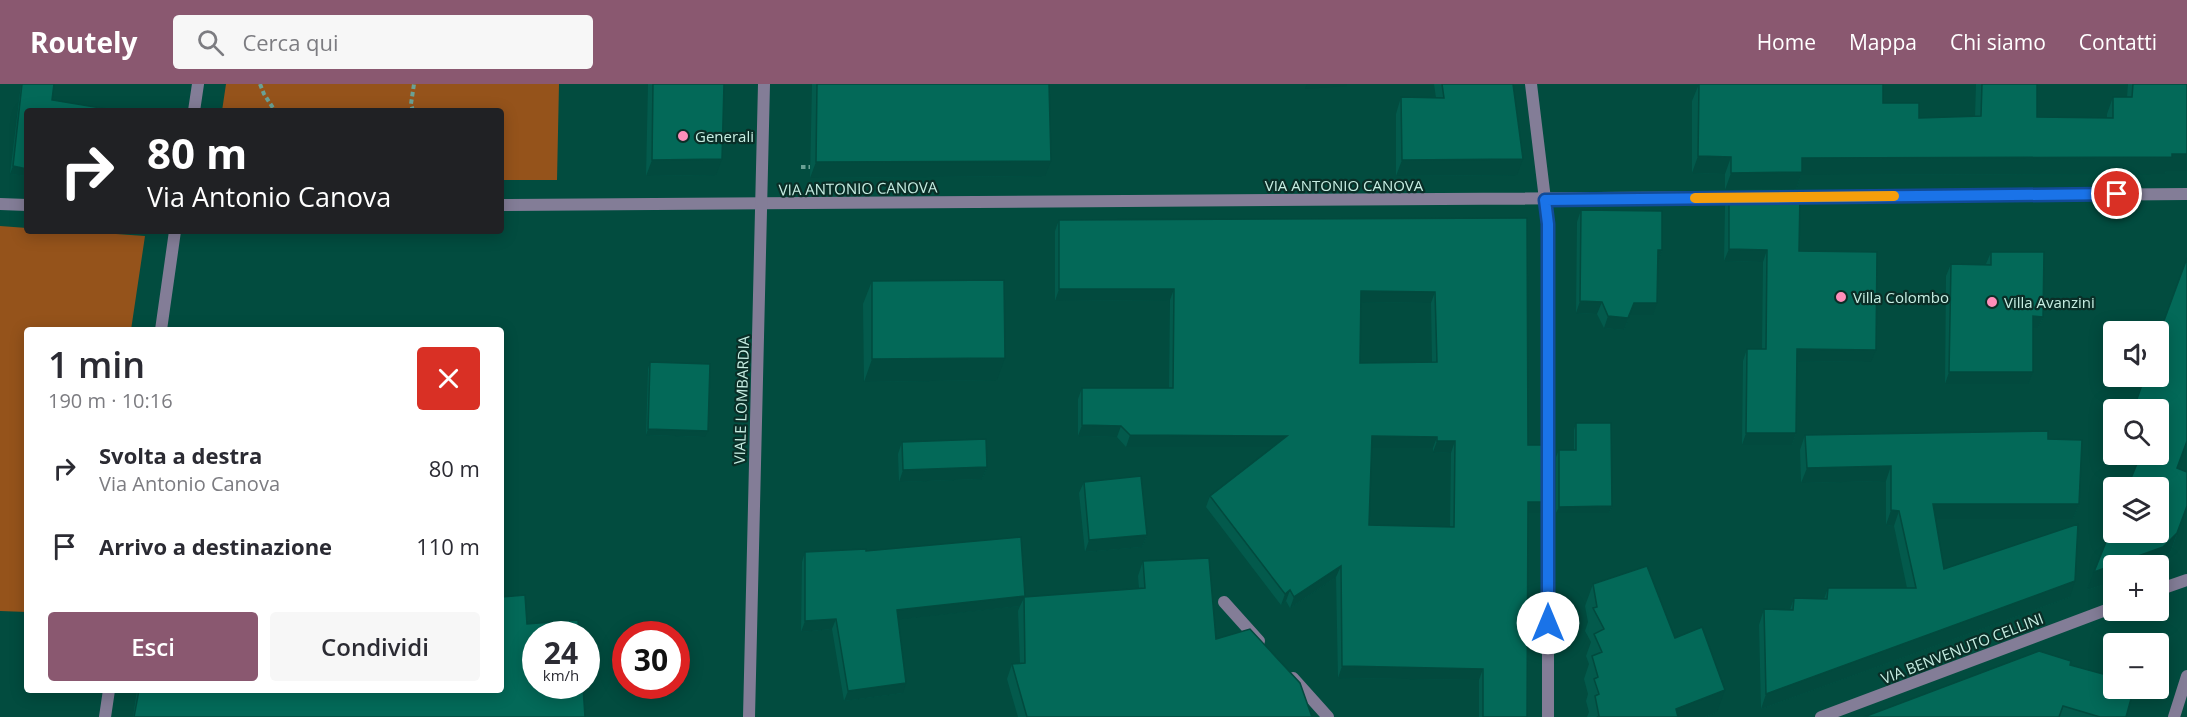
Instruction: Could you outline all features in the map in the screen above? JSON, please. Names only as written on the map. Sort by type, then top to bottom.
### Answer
[{"type":"street","points":[[194,108],[198,84]]},
{"type":"street","name":"VIALE LOMBARDIA","points":[[749,717],[764,84]]},
{"type":"street","points":[[1532,84],[1548,224],[1548,717]]},
{"type":"street","name":"VIA ANTONIO CANOVA","points":[[504,205],[1545,200],[2187,194]]},
{"type":"street","points":[[0,204],[24,205]]},
{"type":"street","points":[[161,327],[174,234]]},
{"type":"street","points":[[2169,586],[2187,580]]},
{"type":"street","points":[[1224,602],[1264,646]]},
{"type":"street","name":"VIA BENVENUTO CELLINI","points":[[1821,717],[2103,611]]},
{"type":"street","points":[[1288,673],[1328,717]]},
{"type":"street","points":[[2174,717],[2187,676]]},
{"type":"street","points":[[105,717],[109,693]]},
{"type":"path","points":[[260,84],[274,108]]},
{"type":"path","points":[[412,108],[414,84]]},
{"type":"path","points":[[801,167],[810,167]]},
{"type":"shaded area","points":[[226,84],[559,84],[557,180],[504,180],[504,108],[222,108]]},
{"type":"shaded area","points":[[0,226],[24,228],[24,234],[145,236],[131,327],[24,327],[24,612],[0,611]]},
{"type":"building","points":[[22,84],[54,84],[52,100],[101,108],[24,108],[24,168],[13,166]]},
{"type":"building","points":[[653,84],[724,84],[722,159],[652,160]]},
{"type":"building","points":[[817,84],[1049,84],[1051,161],[816,162]]},
{"type":"building","points":[[1442,84],[1513,84],[1523,159],[1402,160],[1401,97],[1444,98]]},
{"type":"building","points":[[1699,84],[1883,84],[1883,103],[1919,103],[1919,118],[1981,116],[1982,84],[2037,84],[2037,117],[2113,118],[2113,97],[2132,97],[2133,84],[2187,84],[2187,154],[2172,154],[2172,157],[1802,158],[1802,172],[1731,173],[1731,157],[1698,156]]},
{"type":"building","points":[[1800,194],[1799,251],[1877,252],[1876,350],[1797,349],[1796,433],[1746,433],[1747,349],[1766,349],[1767,250],[1729,249],[1729,195]]},
{"type":"building","points":[[1581,210],[1662,211],[1662,250],[1658,250],[1657,303],[1634,303],[1628,318],[1608,316],[1602,302],[1580,301]]},
{"type":"building","points":[[1527,218],[1528,445],[1544,445],[1544,502],[1528,502],[1527,717],[1483,717],[1483,669],[1342,666],[1341,566],[1294,597],[1290,590],[1285,594],[1210,496],[1287,436],[1130,435],[1121,426],[1082,425],[1082,388],[1173,388],[1174,289],[1059,289],[1059,220]],"holes":[[[1361,291],[1435,292],[1437,362],[1360,363]],[[1372,436],[1437,437],[1437,441],[1455,441],[1454,527],[1369,525]]]},
{"type":"building","name":"Villa Avanzini","points":[[1991,252],[2044,252],[2043,317],[2033,316],[2033,372],[1949,372],[1951,264],[1991,265]]},
{"type":"building","points":[[2187,258],[2187,441],[2177,468],[2187,472],[2187,506],[2177,533],[2169,541],[2169,477],[2132,477],[2136,465],[2169,465],[2169,399],[2137,399],[2141,387],[2169,387],[2169,321],[2164,321]]},
{"type":"building","points":[[1004,280],[1005,358],[872,359],[872,281]]},
{"type":"building","points":[[650,362],[710,364],[708,431],[648,429]]},
{"type":"building","points":[[1576,423],[1611,423],[1612,506],[1559,507],[1559,450],[1576,450]]},
{"type":"building","points":[[2048,431],[2048,439],[2082,440],[2079,504],[1933,504],[1944,569],[2078,524],[2075,581],[1766,694],[1764,609],[1793,610],[1794,598],[1827,599],[1828,588],[1916,588],[1899,511],[1891,510],[1891,466],[1807,468],[1805,435]]},
{"type":"building","points":[[986,439],[987,467],[903,470],[902,442]]},
{"type":"building","points":[[1141,476],[1147,535],[1089,540],[1084,482]]},
{"type":"building","points":[[1021,537],[1025,596],[897,610],[906,683],[848,691],[836,619],[805,621],[805,552],[866,549],[866,551]]},
{"type":"building","points":[[2106,543],[2167,543],[2163,547],[2141,555],[2103,555],[2103,569],[2094,572]]},
{"type":"building","points":[[1209,558],[1216,639],[1250,629],[1300,683],[1312,717],[1027,717],[1012,664],[1025,663],[1024,597],[1145,588],[1143,561]]},
{"type":"building","points":[[1647,566],[1675,638],[1702,627],[1725,690],[1676,709],[1678,717],[1597,717],[1599,716],[1595,696],[1599,694],[1594,679],[1598,677],[1592,656],[1602,652],[1594,634],[1604,629],[1593,608],[1597,607],[1593,584]]},
{"type":"building","points":[[525,595],[527,621],[522,621],[522,699],[584,699],[585,717],[134,717],[138,693],[504,693],[504,597]]},
{"type":"building","points":[[2039,651],[2071,661],[2070,665],[2103,674],[2103,699],[2131,699],[2126,717],[2100,717],[2063,706],[2059,717],[1864,717]]},
{"type":"slow traffic","points":[[1695,198],[1894,196]]},
{"type":"place","name":"Generali","points":[[683,136]]},
{"type":"place","name":"Villa Colombo","points":[[1841,297]]},
{"type":"place","name":"Villa Avanzini","points":[[1992,302]]},
{"type":"route","points":[[1548,623],[1548,224],[1545,200],[2117,194]]}]
